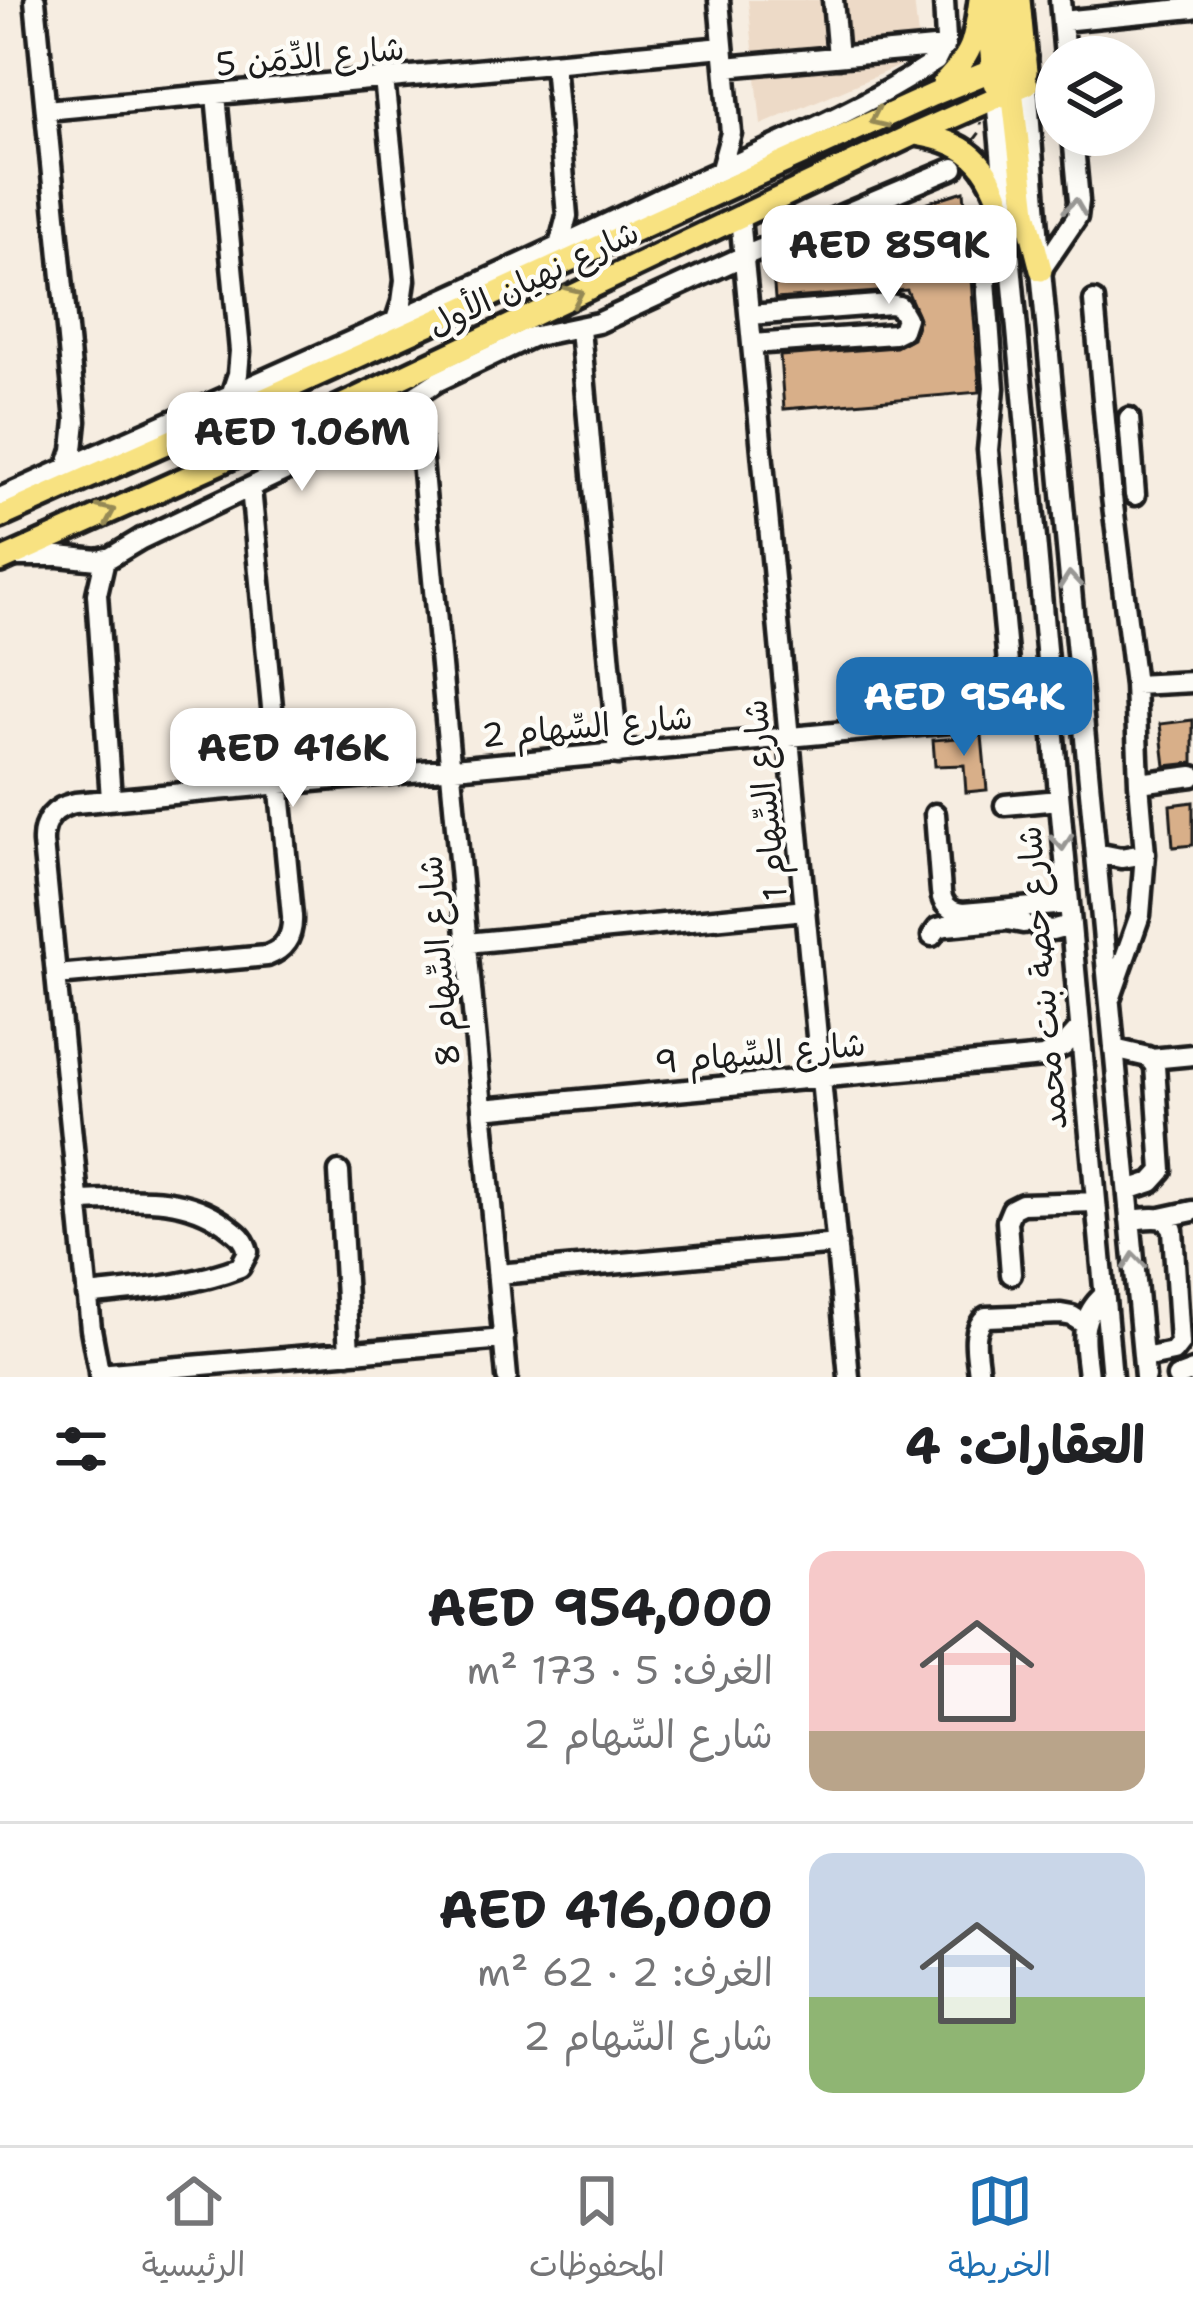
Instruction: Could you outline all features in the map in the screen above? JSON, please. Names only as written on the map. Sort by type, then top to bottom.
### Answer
[{"type":"main road","name":"شارع حصة بنت محمد","points":[[983,0],[1008,64],[1012,91]]},
{"type":"main road","points":[[932,95],[971,50],[983,0]]},
{"type":"main road","points":[[1000,0],[1008,64],[1004,79],[1012,91],[1026,212],[1041,270]]},
{"type":"main road","name":"شارع حصة بنت محمد","points":[[1008,64],[1018,0]]},
{"type":"main road","name":"شارع نهيان الأول","points":[[0,517],[1008,64]]},
{"type":"main road","name":"شارع نهيان الأول","points":[[4,559],[1012,91]]},
{"type":"main road","points":[[914,134],[958,145],[976,156],[989,172],[1010,227]]},
{"type":"main road","points":[[795,138],[837,139]]},
{"type":"main road","points":[[307,461],[311,420]]},
{"type":"street","points":[[35,0],[76,421],[67,468]]},
{"type":"street","points":[[719,0],[731,124],[722,169]]},
{"type":"street","points":[[833,0],[838,57]]},
{"type":"street","points":[[0,498],[795,138],[940,56],[945,47],[944,0]]},
{"type":"street","points":[[1060,0],[1064,36]]},
{"type":"street","points":[[1062,21],[1193,8]]},
{"type":"street","name":"شارع الدِّمَن 5","points":[[46,110],[554,63],[838,57],[945,47]]},
{"type":"street","points":[[554,63],[566,206],[566,227],[559,246]]},
{"type":"street","points":[[384,79],[405,280],[395,323]]},
{"type":"street","name":"شارع حصة بنت محمد","points":[[1012,91],[1010,227],[1016,308],[1112,1377]]},
{"type":"street","points":[[216,94],[240,352],[231,395]]},
{"type":"street","points":[[731,124],[746,141],[769,149]]},
{"type":"street","points":[[1041,270],[1077,217],[1075,156]]},
{"type":"street","points":[[4,559],[105,559],[307,461],[366,430],[438,381],[531,337],[598,323],[955,168]]},
{"type":"street","points":[[566,206],[580,217],[607,224]]},
{"type":"street","name":"شارع السِّهام 1","points":[[740,217],[849,1377]]},
{"type":"street","points":[[982,226],[994,388],[988,450],[1013,717]]},
{"type":"street","name":"شارع حصة بنت محمد","points":[[1041,270],[1146,1371]]},
{"type":"street","points":[[405,280],[438,302]]},
{"type":"street","points":[[1094,301],[1135,685],[1145,854],[1135,934],[1110,1002]]},
{"type":"street","points":[[749,315],[890,304],[902,309],[906,317],[902,330],[894,334],[752,344]]},
{"type":"street","points":[[988,311],[1016,308]]},
{"type":"street","points":[[580,328],[618,754]]},
{"type":"street","points":[[240,352],[259,370],[279,374]]},
{"type":"street","name":"شارع السِّهام 8","points":[[416,396],[508,1377]]},
{"type":"street","points":[[991,421],[1025,416]]},
{"type":"street","points":[[1129,418],[1135,495]]},
{"type":"street","points":[[76,421],[95,442],[116,446]]},
{"type":"street","points":[[57,975],[259,958],[275,953],[287,941],[292,926],[251,488]]},
{"type":"street","points":[[105,559],[97,594],[111,800]]},
{"type":"street","points":[[1135,685],[1193,682]]},
{"type":"street","name":"شارع السِّهام 2","points":[[99,1376],[43,843],[44,827],[53,813],[67,804],[1050,713]]},
{"type":"street","points":[[1139,783],[1193,776]]},
{"type":"street","points":[[1006,805],[1059,800]]},
{"type":"street","points":[[935,814],[940,892],[949,909],[963,913],[1068,904]]},
{"type":"street","points":[[1096,853],[1120,858],[1145,854]]},
{"type":"street","points":[[1100,902],[1126,906],[1142,902]]},
{"type":"street","points":[[467,943],[806,910]]},
{"type":"street","points":[[932,936],[946,926],[1007,920],[1035,929],[1071,932]]},
{"type":"street","points":[[1043,1057],[1064,1046],[1080,1028]]},
{"type":"street","points":[[1114,1049],[1151,1059],[1193,1055]]},
{"type":"street","points":[[1043,1057],[1084,1078]]},
{"type":"street","name":"شارع السِّهام 9","points":[[482,1109],[1043,1057]]},
{"type":"street","points":[[1127,1190],[1152,1182],[1162,1171],[1156,1066],[1151,1059]]},
{"type":"street","points":[[339,1172],[349,1353]]},
{"type":"street","points":[[78,1201],[182,1203],[236,1232],[245,1240],[248,1252],[240,1267],[215,1276],[88,1295]]},
{"type":"street","points":[[1011,1274],[1007,1221],[1012,1209],[1022,1204],[1096,1202]]},
{"type":"street","points":[[1130,1220],[1193,1211]]},
{"type":"street","points":[[1146,1371],[1173,1352],[1181,1340],[1173,1230],[1161,1218]]},
{"type":"street","points":[[498,1274],[837,1244]]},
{"type":"street","points":[[1088,1377],[1084,1324],[1105,1294]]},
{"type":"street","points":[[979,1377],[976,1331],[986,1317],[1060,1313],[1084,1324]]},
{"type":"street","points":[[99,1376],[283,1368],[349,1353],[504,1340]]},
{"type":"street","points":[[1177,1377],[1193,1370]]},
{"type":"shaded area","points":[[748,0],[914,0],[920,57],[761,125]]},
{"type":"building","points":[[964,191],[980,392],[784,409],[780,356],[896,347],[913,338],[919,318],[907,290],[775,299],[772,259],[851,226]]},
{"type":"building","points":[[1193,720],[1193,763],[1165,766],[1160,724]]},
{"type":"building","points":[[982,736],[987,790],[966,792],[964,765],[935,766],[933,740]]},
{"type":"building","points":[[1193,802],[1193,845],[1173,847],[1170,805]]}]
